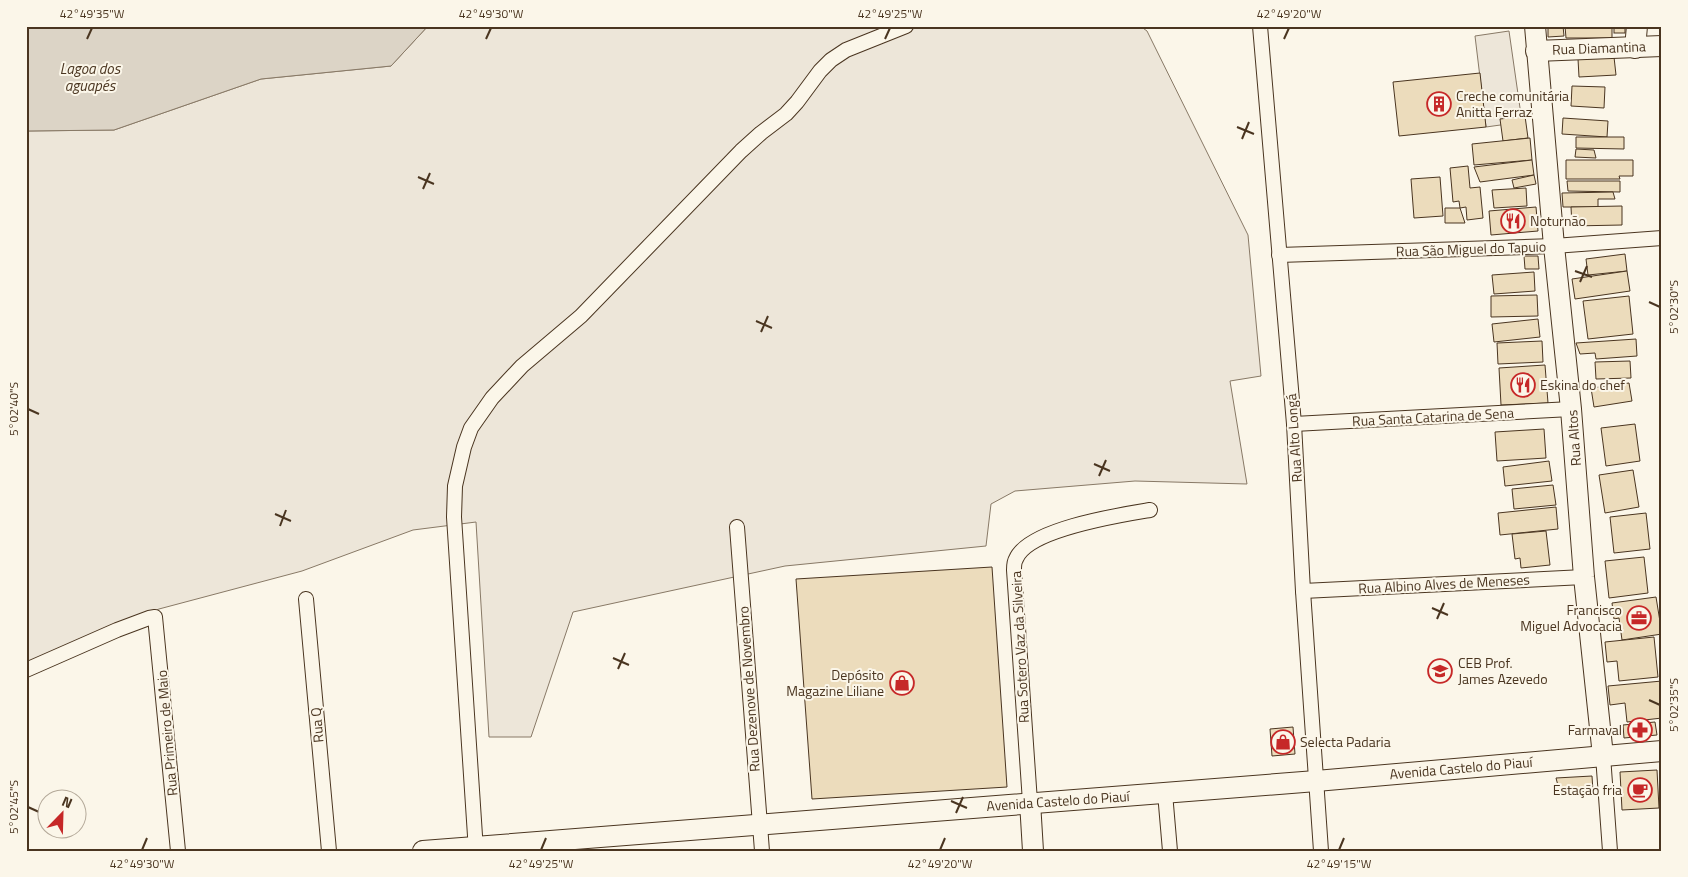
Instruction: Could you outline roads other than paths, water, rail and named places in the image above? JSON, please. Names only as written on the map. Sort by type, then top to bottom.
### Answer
[{"type":"main road","name":"Rua Altos","points":[[1535,26],[1554,246],[1571,409],[1584,577],[1603,756]]},
{"type":"main road","points":[[1635,48],[1637,26]]},
{"type":"main road","name":"Rua Diamantina","points":[[1536,51],[1662,46]]},
{"type":"main road","name":"Avenida Castelo do Piauí","points":[[423,851],[476,849],[1662,751]]},
{"type":"main road","name":"Rua Sotero Vaz da Silveira","points":[[1030,802],[1033,851]]},
{"type":"street","points":[[476,849],[454,517],[457,475],[464,446],[471,428],[501,387],[522,366],[581,316],[741,151],[786,114],[831,60],[846,50],[906,26]]},
{"type":"street","name":"Rua Alto Longá","points":[[1260,26],[1294,424],[1303,591],[1321,851]]},
{"type":"street","name":"Rua São Miguel do Tapuio","points":[[1279,255],[1554,246],[1662,238]]},
{"type":"street","name":"Rua Santa Catarina de Sena","points":[[1294,424],[1571,409]]},
{"type":"street","name":"Rua Sotero Vaz da Silveira","points":[[1030,802],[1014,570],[1016,559],[1024,549],[1040,539],[1063,529],[1150,510]]},
{"type":"street","name":"Rua Dezenove de Novembro","points":[[737,527],[762,851]]},
{"type":"street","name":"Rua Albino Alves de Meneses","points":[[1303,591],[1584,577]]},
{"type":"street","name":"Rua Q","points":[[306,599],[329,851]]},
{"type":"street","name":"Rua Primeiro de Maio","points":[[26,670],[154,616],[157,620],[178,851]]},
{"type":"street","name":"Rua Altos","points":[[1603,756],[1610,851]]},
{"type":"street","points":[[1165,792],[1170,851]]},
{"type":"water","name":"Lagoa dos aguapés","points":[[26,26],[428,26],[391,66],[261,79],[114,130],[26,131]]},
{"type":"place","name":"Creche comunitária Anitta Ferraz","points":[[1439,104]]},
{"type":"place","name":"Noturnão","points":[[1513,221]]},
{"type":"place","name":"Eskina do chef","points":[[1523,385]]},
{"type":"place","name":"Francisco Miguel Advocacia","points":[[1639,618]]},
{"type":"place","name":"CEB Prof. James Azevedo","points":[[1440,671]]},
{"type":"place","name":"Depósito Magazine Liliane","points":[[902,683]]},
{"type":"place","name":"Farmaval","points":[[1640,730]]},
{"type":"place","name":"Selecta Padaria","points":[[1283,742]]},
{"type":"place","name":"Estação fria","points":[[1640,790]]}]
